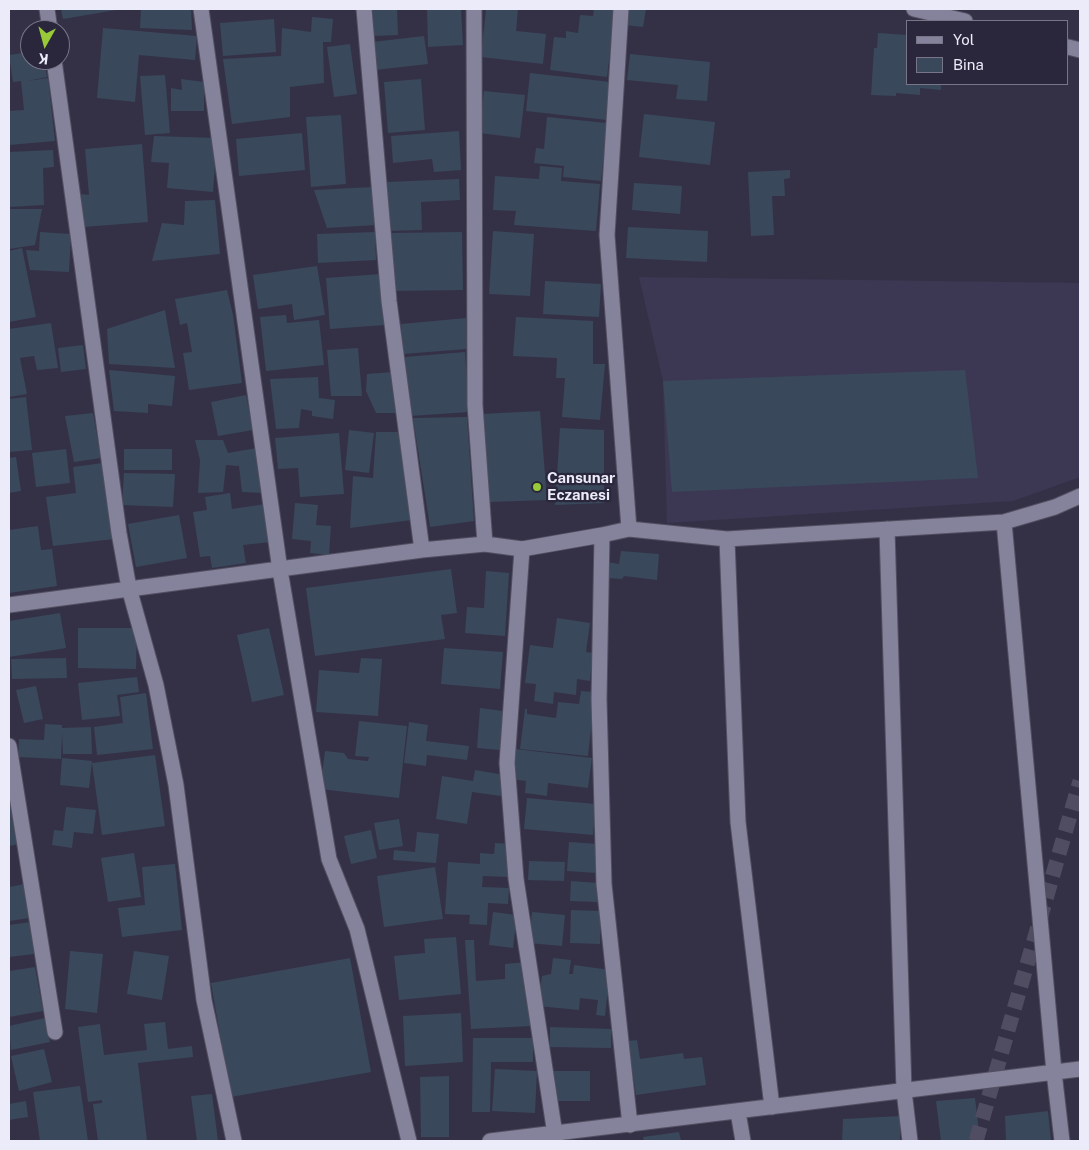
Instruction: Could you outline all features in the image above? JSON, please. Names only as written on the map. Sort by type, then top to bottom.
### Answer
[{"type":"street","points":[[201,9],[280,570],[329,859],[357,929],[409,1141]]},
{"type":"street","points":[[364,9],[389,301],[422,550]]},
{"type":"street","points":[[474,9],[475,405],[485,544]]},
{"type":"street","points":[[621,9],[607,235],[629,529]]},
{"type":"street","points":[[914,9],[960,20]]},
{"type":"street","points":[[55,70],[129,588],[156,685],[176,785],[204,1000],[234,1141]]},
{"type":"street","points":[[9,605],[422,550],[485,544],[522,549],[629,529],[727,539],[1004,522],[1054,507],[1080,496]]},
{"type":"street","points":[[1004,522],[1054,1072],[1062,1141]]},
{"type":"street","points":[[888,529],[904,1091],[910,1141]]},
{"type":"street","points":[[602,535],[599,699],[604,884],[630,1125]]},
{"type":"street","points":[[727,539],[738,822],[772,1107]]},
{"type":"street","points":[[522,549],[507,763],[516,879],[555,1138]]},
{"type":"street","points":[[9,746],[55,1032]]},
{"type":"street","points":[[490,1141],[555,1138],[630,1125],[1080,1069]]},
{"type":"street","points":[[738,1112],[743,1141]]},
{"type":"shaded area","points":[[639,277],[1080,283],[1080,477],[1013,501],[667,523],[663,381]]},
{"type":"building","points":[[61,9],[116,9],[116,10],[63,19]]},
{"type":"building","points":[[141,9],[191,9],[192,30],[140,28]]},
{"type":"building","points":[[372,9],[397,9],[398,35],[374,36]]},
{"type":"building","points":[[427,9],[461,9],[463,45],[428,47]]},
{"type":"building","points":[[486,9],[518,9],[516,31],[546,34],[543,64],[481,57]]},
{"type":"building","points":[[594,9],[615,9],[607,77],[550,70],[554,37],[566,38],[566,31],[578,33],[580,15],[593,16]]},
{"type":"building","points":[[627,9],[646,9],[643,27],[625,25]]},
{"type":"building","points":[[312,17],[333,19],[331,42],[323,42],[324,83],[290,87],[290,117],[232,124],[223,59],[281,56],[282,28],[311,32]]},
{"type":"building","points":[[274,19],[276,52],[223,56],[220,23]]},
{"type":"building","points":[[103,28],[197,36],[195,60],[139,55],[135,102],[97,98]]},
{"type":"building","points":[[878,33],[906,35],[906,85],[941,85],[941,90],[920,88],[920,95],[896,93],[896,96],[871,95],[874,48],[877,48]]},
{"type":"building","points":[[424,36],[428,64],[375,70],[372,42]]},
{"type":"building","points":[[350,44],[357,94],[334,97],[327,47]]},
{"type":"building","points":[[20,53],[20,70],[46,70],[47,77],[27,81],[48,78],[55,141],[9,145],[9,111],[24,110],[21,81],[13,82],[9,55]]},
{"type":"building","points":[[630,54],[710,62],[707,101],[676,99],[678,85],[627,80]]},
{"type":"building","points":[[530,73],[611,82],[607,120],[526,111]]},
{"type":"building","points":[[165,75],[170,133],[145,135],[140,76]]},
{"type":"building","points":[[181,79],[204,82],[204,111],[171,111],[171,88],[182,90]]},
{"type":"building","points":[[421,79],[425,130],[388,133],[384,82]]},
{"type":"building","points":[[484,91],[525,95],[520,138],[479,133]]},
{"type":"building","points":[[644,114],[715,122],[710,165],[639,157]]},
{"type":"building","points":[[341,115],[346,184],[311,187],[306,117]]},
{"type":"building","points":[[547,117],[607,123],[601,181],[563,177],[564,166],[534,163],[536,148],[544,149]]},
{"type":"building","points":[[459,131],[461,170],[434,172],[432,159],[393,163],[391,136]]},
{"type":"building","points":[[302,133],[305,170],[239,176],[236,139]]},
{"type":"building","points":[[154,136],[217,138],[213,192],[167,188],[169,163],[151,162]]},
{"type":"building","points":[[142,144],[148,222],[83,227],[81,194],[89,195],[85,149]]},
{"type":"building","points":[[53,150],[54,167],[43,168],[44,205],[9,207],[9,152]]},
{"type":"building","points":[[540,166],[562,168],[561,181],[600,184],[596,231],[514,225],[516,211],[493,210],[495,176],[539,179]]},
{"type":"building","points":[[790,170],[790,178],[784,179],[785,196],[772,196],[774,235],[751,236],[748,172]]},
{"type":"building","points":[[459,179],[460,200],[421,202],[422,230],[389,231],[387,182]]},
{"type":"building","points":[[634,183],[682,186],[680,214],[632,210]]},
{"type":"building","points":[[373,187],[376,225],[327,228],[314,190]]},
{"type":"building","points":[[215,200],[220,254],[152,261],[162,223],[184,225],[185,201]]},
{"type":"building","points":[[9,209],[42,209],[35,245],[9,249]]},
{"type":"building","points":[[628,227],[708,231],[707,262],[626,258]]},
{"type":"building","points":[[493,231],[534,234],[530,296],[489,294]]},
{"type":"building","points":[[40,232],[71,234],[69,272],[30,270],[26,250],[39,251]]},
{"type":"building","points":[[375,232],[376,260],[318,263],[317,234]]},
{"type":"building","points":[[462,232],[463,290],[391,291],[389,233]]},
{"type":"building","points":[[22,248],[36,317],[9,322],[9,251]]},
{"type":"building","points":[[317,266],[325,315],[294,320],[292,304],[258,309],[253,275]]},
{"type":"building","points":[[381,274],[385,325],[330,329],[326,278]]},
{"type":"building","points":[[545,281],[601,284],[599,317],[543,314]]},
{"type":"building","points":[[227,290],[233,315],[242,383],[189,390],[183,353],[192,352],[187,323],[180,325],[175,299]]},
{"type":"building","points":[[165,310],[175,368],[109,364],[107,329]]},
{"type":"building","points":[[286,315],[287,323],[319,320],[324,365],[266,371],[260,317]]},
{"type":"building","points":[[516,317],[593,321],[593,364],[605,364],[600,420],[562,417],[565,378],[556,378],[557,358],[513,356]]},
{"type":"building","points":[[466,318],[467,349],[403,354],[401,324]]},
{"type":"building","points":[[51,323],[58,368],[37,370],[34,356],[20,358],[27,394],[9,397],[9,329]]},
{"type":"building","points":[[83,345],[86,369],[61,372],[58,348]]},
{"type":"building","points":[[358,348],[362,396],[331,396],[327,350]]},
{"type":"building","points":[[465,352],[469,412],[410,416],[405,357]]},
{"type":"building","points":[[109,370],[175,376],[172,406],[148,404],[148,413],[114,411]]},
{"type":"building","points":[[965,370],[978,478],[672,492],[663,381]]},
{"type":"building","points":[[393,372],[397,413],[376,413],[366,391],[367,374]]},
{"type":"building","points":[[318,377],[319,398],[335,400],[333,419],[312,416],[312,411],[301,409],[299,428],[276,429],[270,379]]},
{"type":"building","points":[[246,395],[253,430],[218,436],[211,402]]},
{"type":"building","points":[[26,397],[32,450],[9,452],[9,399]]},
{"type":"building","points":[[540,411],[547,500],[490,502],[482,414]]},
{"type":"building","points":[[93,413],[101,458],[74,462],[65,416]]},
{"type":"building","points":[[467,417],[474,521],[430,527],[413,418]]},
{"type":"building","points":[[560,428],[604,430],[604,503],[555,505]]},
{"type":"building","points":[[349,430],[374,433],[369,473],[345,470]]},
{"type":"building","points":[[376,432],[401,432],[412,520],[350,528],[353,476],[373,478]]},
{"type":"building","points":[[339,433],[344,494],[300,497],[298,468],[278,469],[275,438]]},
{"type":"building","points":[[195,440],[223,440],[228,453],[257,448],[263,493],[242,492],[239,466],[226,465],[223,492],[198,493],[200,460]]},
{"type":"building","points":[[66,449],[70,483],[36,487],[32,453]]},
{"type":"building","points":[[124,449],[172,449],[172,470],[124,470]]},
{"type":"building","points":[[16,457],[21,491],[9,493],[9,458]]},
{"type":"building","points":[[103,463],[114,539],[53,546],[46,497],[76,493],[73,467]]},
{"type":"building","points":[[124,473],[175,474],[173,507],[122,505]]},
{"type":"building","points":[[230,493],[232,509],[265,504],[271,542],[243,545],[246,563],[212,568],[210,556],[200,557],[193,512],[207,510],[205,497]]},
{"type":"building","points":[[295,503],[318,505],[316,525],[331,526],[329,555],[310,553],[311,541],[292,539]]},
{"type":"building","points":[[179,515],[187,558],[136,567],[128,524]]},
{"type":"building","points":[[38,526],[41,550],[52,549],[57,586],[9,593],[9,530]]},
{"type":"building","points":[[621,551],[659,554],[657,580],[624,576],[622,579],[607,578],[608,562],[619,564]]},
{"type":"building","points":[[451,569],[457,613],[441,615],[445,639],[315,656],[306,588]]},
{"type":"building","points":[[486,571],[509,573],[505,636],[465,633],[467,607],[484,608]]},
{"type":"building","points":[[60,613],[66,648],[9,657],[9,621]]},
{"type":"building","points":[[557,618],[590,623],[586,652],[593,653],[590,681],[577,679],[576,695],[554,692],[553,704],[534,701],[536,684],[525,683],[530,645],[553,648]]},
{"type":"building","points":[[78,628],[137,628],[136,669],[78,668]]},
{"type":"building","points":[[269,628],[284,695],[252,702],[237,635]]},
{"type":"building","points":[[444,648],[503,652],[500,689],[441,684]]},
{"type":"building","points":[[66,658],[67,678],[12,679],[11,659]]},
{"type":"building","points":[[361,658],[382,659],[378,716],[316,712],[319,670],[359,673]]},
{"type":"building","points":[[137,677],[139,692],[117,695],[120,716],[82,720],[78,683]]},
{"type":"building","points":[[36,686],[43,719],[24,723],[16,690]]},
{"type":"building","points":[[581,691],[595,692],[588,756],[520,749],[525,709],[527,709],[527,714],[556,718],[558,702],[579,704]]},
{"type":"building","points":[[146,693],[153,749],[97,755],[94,727],[123,723],[120,697]]},
{"type":"building","points":[[480,708],[503,711],[500,750],[477,748]]},
{"type":"building","points":[[359,721],[407,726],[399,798],[320,789],[325,751],[344,753],[348,759],[368,761],[369,757],[355,756]]},
{"type":"building","points":[[409,722],[428,725],[426,741],[469,746],[467,760],[427,755],[426,766],[404,763]]},
{"type":"building","points":[[45,724],[62,725],[62,728],[91,727],[92,754],[63,754],[62,733],[61,759],[18,757],[19,739],[44,740]]},
{"type":"building","points":[[515,749],[592,758],[588,788],[548,783],[547,796],[525,793],[526,781],[511,779]]},
{"type":"building","points":[[155,755],[165,826],[102,835],[92,763]]},
{"type":"building","points":[[62,758],[92,761],[89,788],[60,785]]},
{"type":"building","points":[[475,770],[504,775],[501,796],[472,792],[467,824],[436,819],[442,776],[473,781]]},
{"type":"building","points":[[9,779],[19,844],[9,846]]},
{"type":"building","points":[[527,798],[596,804],[593,835],[524,829]]},
{"type":"building","points":[[66,807],[96,810],[93,834],[74,832],[72,848],[52,845],[54,830],[63,831]]},
{"type":"building","points":[[399,819],[403,846],[379,850],[374,823]]},
{"type":"building","points":[[371,830],[377,858],[351,864],[344,836]]},
{"type":"building","points":[[417,832],[439,834],[436,863],[393,860],[394,850],[415,852]]},
{"type":"building","points":[[569,842],[598,844],[597,873],[567,871]]},
{"type":"building","points":[[495,843],[511,844],[509,877],[483,876],[482,887],[509,888],[508,904],[488,903],[487,925],[469,924],[470,915],[445,914],[448,862],[480,864],[480,853],[494,854]]},
{"type":"building","points":[[134,853],[141,897],[108,902],[101,858]]},
{"type":"building","points":[[529,861],[565,862],[564,881],[528,880]]},
{"type":"building","points":[[175,864],[182,930],[122,937],[118,908],[145,905],[142,867]]},
{"type":"building","points":[[435,867],[443,919],[384,927],[377,876]]},
{"type":"building","points":[[571,881],[598,883],[597,902],[570,901]]},
{"type":"building","points":[[25,884],[30,918],[9,921],[9,887]]},
{"type":"building","points":[[571,910],[601,911],[600,944],[570,943]]},
{"type":"building","points":[[493,912],[517,915],[513,948],[489,945]]},
{"type":"building","points":[[532,912],[565,915],[562,946],[529,943]]},
{"type":"building","points":[[31,922],[34,954],[9,957],[9,925]]},
{"type":"building","points":[[456,937],[461,994],[399,1000],[394,956],[425,953],[424,939]]},
{"type":"building","points":[[465,940],[474,940],[476,981],[505,979],[505,964],[527,962],[531,1026],[471,1029]]},
{"type":"building","points":[[70,951],[103,954],[97,1013],[65,1009]]},
{"type":"building","points":[[134,951],[169,956],[162,1000],[127,994]]},
{"type":"building","points":[[350,958],[371,1072],[231,1097],[211,983]]},
{"type":"building","points":[[553,958],[571,960],[569,974],[573,974],[574,965],[610,970],[605,1016],[596,1015],[598,1000],[580,998],[579,1010],[538,1006],[542,976],[551,974]]},
{"type":"building","points":[[35,967],[43,1011],[9,1017],[9,971]]},
{"type":"building","points":[[461,1013],[463,1062],[405,1066],[403,1016]]},
{"type":"building","points":[[45,1018],[50,1042],[11,1050],[9,1026]]},
{"type":"building","points":[[165,1022],[168,1049],[192,1046],[193,1057],[138,1063],[147,1141],[98,1141],[93,1104],[102,1103],[102,1100],[88,1102],[78,1027],[100,1024],[104,1055],[147,1050],[144,1024]]},
{"type":"building","points":[[550,1027],[611,1029],[611,1048],[550,1047]]},
{"type":"building","points":[[473,1038],[533,1038],[533,1062],[491,1062],[490,1112],[472,1112]]},
{"type":"building","points":[[637,1040],[640,1059],[683,1053],[684,1059],[702,1057],[706,1085],[636,1095],[628,1041]]},
{"type":"building","points":[[44,1049],[52,1082],[19,1091],[11,1056]]},
{"type":"building","points":[[495,1069],[537,1071],[535,1113],[492,1111]]},
{"type":"building","points":[[553,1071],[590,1071],[590,1101],[553,1101]]},
{"type":"building","points":[[449,1076],[449,1137],[421,1137],[420,1077]]},
{"type":"building","points":[[80,1086],[88,1141],[40,1141],[33,1092]]},
{"type":"building","points":[[212,1094],[218,1141],[197,1141],[191,1096]]},
{"type":"building","points":[[975,1098],[980,1141],[941,1141],[936,1101]]},
{"type":"building","points":[[26,1101],[28,1117],[9,1120],[9,1104]]},
{"type":"building","points":[[1048,1111],[1051,1141],[1006,1141],[1005,1116]]},
{"type":"building","points":[[900,1116],[900,1141],[842,1141],[843,1119]]},
{"type":"building","points":[[679,1132],[681,1141],[644,1141],[643,1137]]},
{"type":"tunnel","points":[[976,1141],[1080,781]]},
{"type":"place","name":"Cansunar Eczanesi","points":[[537,487]]}]
